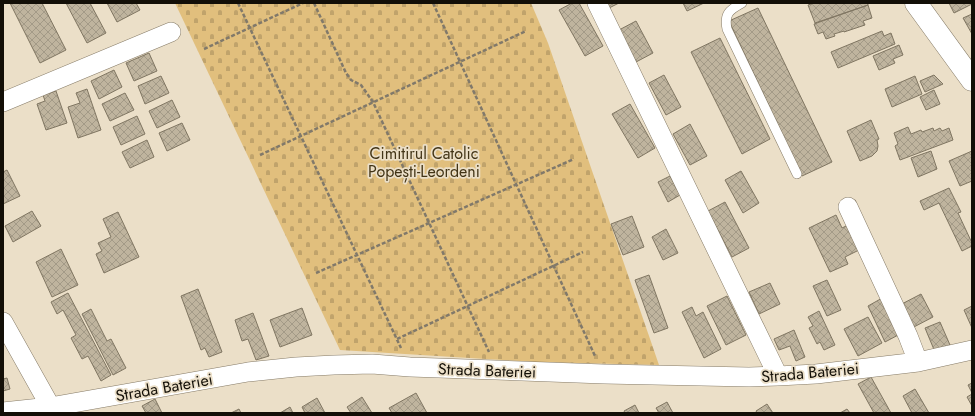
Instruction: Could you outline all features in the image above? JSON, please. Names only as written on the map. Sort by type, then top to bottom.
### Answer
[{"type":"street","points":[[597,3],[778,376]]},
{"type":"street","points":[[916,3],[972,80]]},
{"type":"street","points":[[3,102],[171,32]]},
{"type":"street","points":[[848,207],[908,336],[918,362]]},
{"type":"street","points":[[3,322],[52,410]]},
{"type":"street","name":"Strada Bateriei","points":[[3,412],[52,410],[248,372],[334,364],[372,364],[410,367],[604,374],[749,377],[816,374],[918,362],[972,350]]},
{"type":"lane","points":[[742,3],[728,13],[725,20],[727,30],[797,174]]},
{"type":"path","points":[[238,3],[410,367]]},
{"type":"path","points":[[204,48],[303,3]]},
{"type":"path","points":[[314,3],[346,73],[351,80],[361,85],[373,102],[490,353]]},
{"type":"path","points":[[433,3],[604,374]]},
{"type":"path","points":[[260,155],[526,31]]},
{"type":"path","points":[[316,273],[574,159]]},
{"type":"path","points":[[397,339],[583,252]]},
{"type":"green space","name":"Cimitirul Catolic Popești-Leordeni","points":[[175,3],[531,3],[548,43],[659,365],[535,362],[340,350]]},
{"type":"building","points":[[10,3],[42,3],[66,50],[40,63]]},
{"type":"building","points":[[66,3],[90,3],[106,33],[87,43]]},
{"type":"building","points":[[107,3],[136,3],[140,10],[117,22]]},
{"type":"building","points":[[572,3],[579,3],[603,46],[585,56],[559,10]]},
{"type":"building","points":[[601,3],[619,3],[605,10]]},
{"type":"building","points":[[683,3],[704,3],[687,11]]},
{"type":"building","points":[[814,3],[868,3],[868,5],[815,23],[808,5]]},
{"type":"building","points":[[949,3],[972,3],[972,4],[954,13]]},
{"type":"building","points":[[868,5],[872,18],[863,21],[865,25],[834,34],[835,36],[826,39],[823,32],[818,34],[814,24]]},
{"type":"building","points":[[758,8],[832,162],[802,176],[729,21]]},
{"type":"building","points":[[972,14],[972,34],[963,18]]},
{"type":"building","points":[[636,21],[653,53],[636,62],[619,30]]},
{"type":"building","points":[[882,31],[884,36],[891,33],[895,44],[838,68],[831,52]]},
{"type":"building","points":[[720,38],[770,139],[742,154],[691,52]]},
{"type":"building","points":[[899,45],[903,55],[893,59],[895,63],[879,70],[873,56]]},
{"type":"building","points":[[149,53],[157,71],[134,81],[126,63]]},
{"type":"building","points":[[114,70],[122,87],[99,99],[91,81]]},
{"type":"building","points":[[664,75],[681,107],[666,115],[649,83]]},
{"type":"building","points":[[934,75],[943,84],[925,92],[920,81]]},
{"type":"building","points":[[161,76],[169,93],[145,104],[138,86]]},
{"type":"building","points":[[915,76],[922,94],[892,107],[885,89]]},
{"type":"building","points":[[87,89],[101,130],[78,138],[68,107],[80,103],[76,93]]},
{"type":"building","points":[[934,90],[940,104],[926,110],[920,97]]},
{"type":"building","points":[[56,91],[67,123],[46,130],[37,104],[45,101],[43,95]]},
{"type":"building","points":[[125,93],[134,110],[110,121],[102,104]]},
{"type":"building","points":[[172,100],[180,117],[157,128],[149,111]]},
{"type":"building","points":[[630,104],[655,148],[638,158],[612,114]]},
{"type":"building","points":[[137,116],[145,134],[121,145],[113,127]]},
{"type":"building","points":[[871,120],[879,139],[877,140],[877,151],[872,156],[860,161],[847,131]]},
{"type":"building","points":[[182,123],[190,140],[167,151],[159,133]]},
{"type":"building","points":[[690,124],[707,156],[690,165],[673,134]]},
{"type":"building","points":[[908,127],[911,134],[921,130],[922,132],[933,128],[934,131],[940,128],[942,131],[949,128],[953,140],[900,160],[895,146],[898,144],[894,133]]},
{"type":"building","points":[[147,140],[154,157],[130,168],[122,152]]},
{"type":"building","points":[[931,151],[937,169],[918,177],[911,158]]},
{"type":"building","points":[[972,151],[972,181],[960,186],[949,161]]},
{"type":"building","points":[[7,170],[20,196],[3,204],[3,172]]},
{"type":"building","points":[[741,171],[759,203],[743,213],[725,180]]},
{"type":"building","points":[[670,176],[680,195],[668,202],[658,182]]},
{"type":"building","points":[[949,188],[961,212],[958,213],[972,243],[972,246],[962,251],[939,203],[924,210],[920,201]]},
{"type":"building","points":[[725,202],[749,248],[732,257],[708,211]]},
{"type":"building","points":[[32,211],[41,226],[13,242],[5,226]]},
{"type":"building","points":[[118,212],[139,257],[104,273],[96,254],[102,251],[98,243],[111,237],[103,219]]},
{"type":"building","points":[[836,215],[842,228],[848,225],[859,250],[845,257],[848,264],[830,272],[809,228]]},
{"type":"building","points":[[632,216],[644,247],[623,255],[611,224]]},
{"type":"building","points":[[666,229],[678,253],[663,260],[652,237]]},
{"type":"building","points":[[61,249],[78,285],[52,297],[36,262]]},
{"type":"building","points":[[649,275],[668,328],[654,333],[635,280]]},
{"type":"building","points":[[827,280],[841,310],[827,316],[813,286]]},
{"type":"building","points":[[770,283],[780,304],[759,314],[749,292]]},
{"type":"building","points":[[198,289],[222,352],[209,357],[205,348],[201,350],[181,296]]},
{"type":"building","points":[[68,293],[111,375],[101,381],[88,356],[82,359],[71,338],[76,335],[63,310],[57,314],[51,302]]},
{"type":"building","points":[[921,294],[933,317],[910,329],[898,306]]},
{"type":"building","points":[[727,296],[746,335],[726,345],[707,306]]},
{"type":"building","points":[[884,297],[902,333],[885,342],[868,306]]},
{"type":"building","points":[[972,306],[972,328],[964,310]]},
{"type":"building","points":[[692,307],[696,316],[703,312],[721,349],[704,358],[682,312]]},
{"type":"building","points":[[302,308],[312,335],[280,347],[270,320]]},
{"type":"building","points":[[91,309],[107,341],[111,339],[126,368],[113,375],[82,314]]},
{"type":"building","points":[[819,311],[835,345],[824,350],[820,342],[817,344],[809,328],[813,326],[808,317]]},
{"type":"building","points":[[253,313],[269,356],[256,360],[248,339],[242,341],[235,320]]},
{"type":"building","points":[[868,317],[882,343],[858,356],[844,329]]},
{"type":"building","points":[[940,322],[950,345],[935,352],[925,328]]},
{"type":"building","points":[[794,330],[805,357],[796,361],[790,346],[779,350],[774,339]]},
{"type":"building","points":[[871,377],[891,413],[874,413],[858,384]]},
{"type":"building","points":[[7,378],[10,389],[3,391],[3,379]]},
{"type":"building","points":[[972,383],[972,393],[968,385]]},
{"type":"building","points":[[915,389],[929,413],[912,413],[903,396]]},
{"type":"building","points":[[416,393],[427,413],[392,413],[389,408]]},
{"type":"building","points":[[972,394],[972,406],[967,397]]},
{"type":"building","points":[[362,397],[372,413],[351,413],[347,407]]},
{"type":"building","points":[[317,398],[325,413],[305,413],[302,407]]},
{"type":"building","points":[[155,399],[162,413],[146,413],[142,406]]},
{"type":"building","points":[[667,402],[673,413],[659,413],[656,408]]},
{"type":"building","points":[[767,404],[773,413],[757,413],[756,411]]},
{"type":"building","points":[[635,405],[639,413],[625,413],[624,411]]},
{"type":"building","points":[[290,407],[293,413],[280,413]]},
{"type":"building","points":[[239,409],[241,413],[231,413]]},
{"type":"building","points":[[847,409],[850,413],[840,413]]}]
